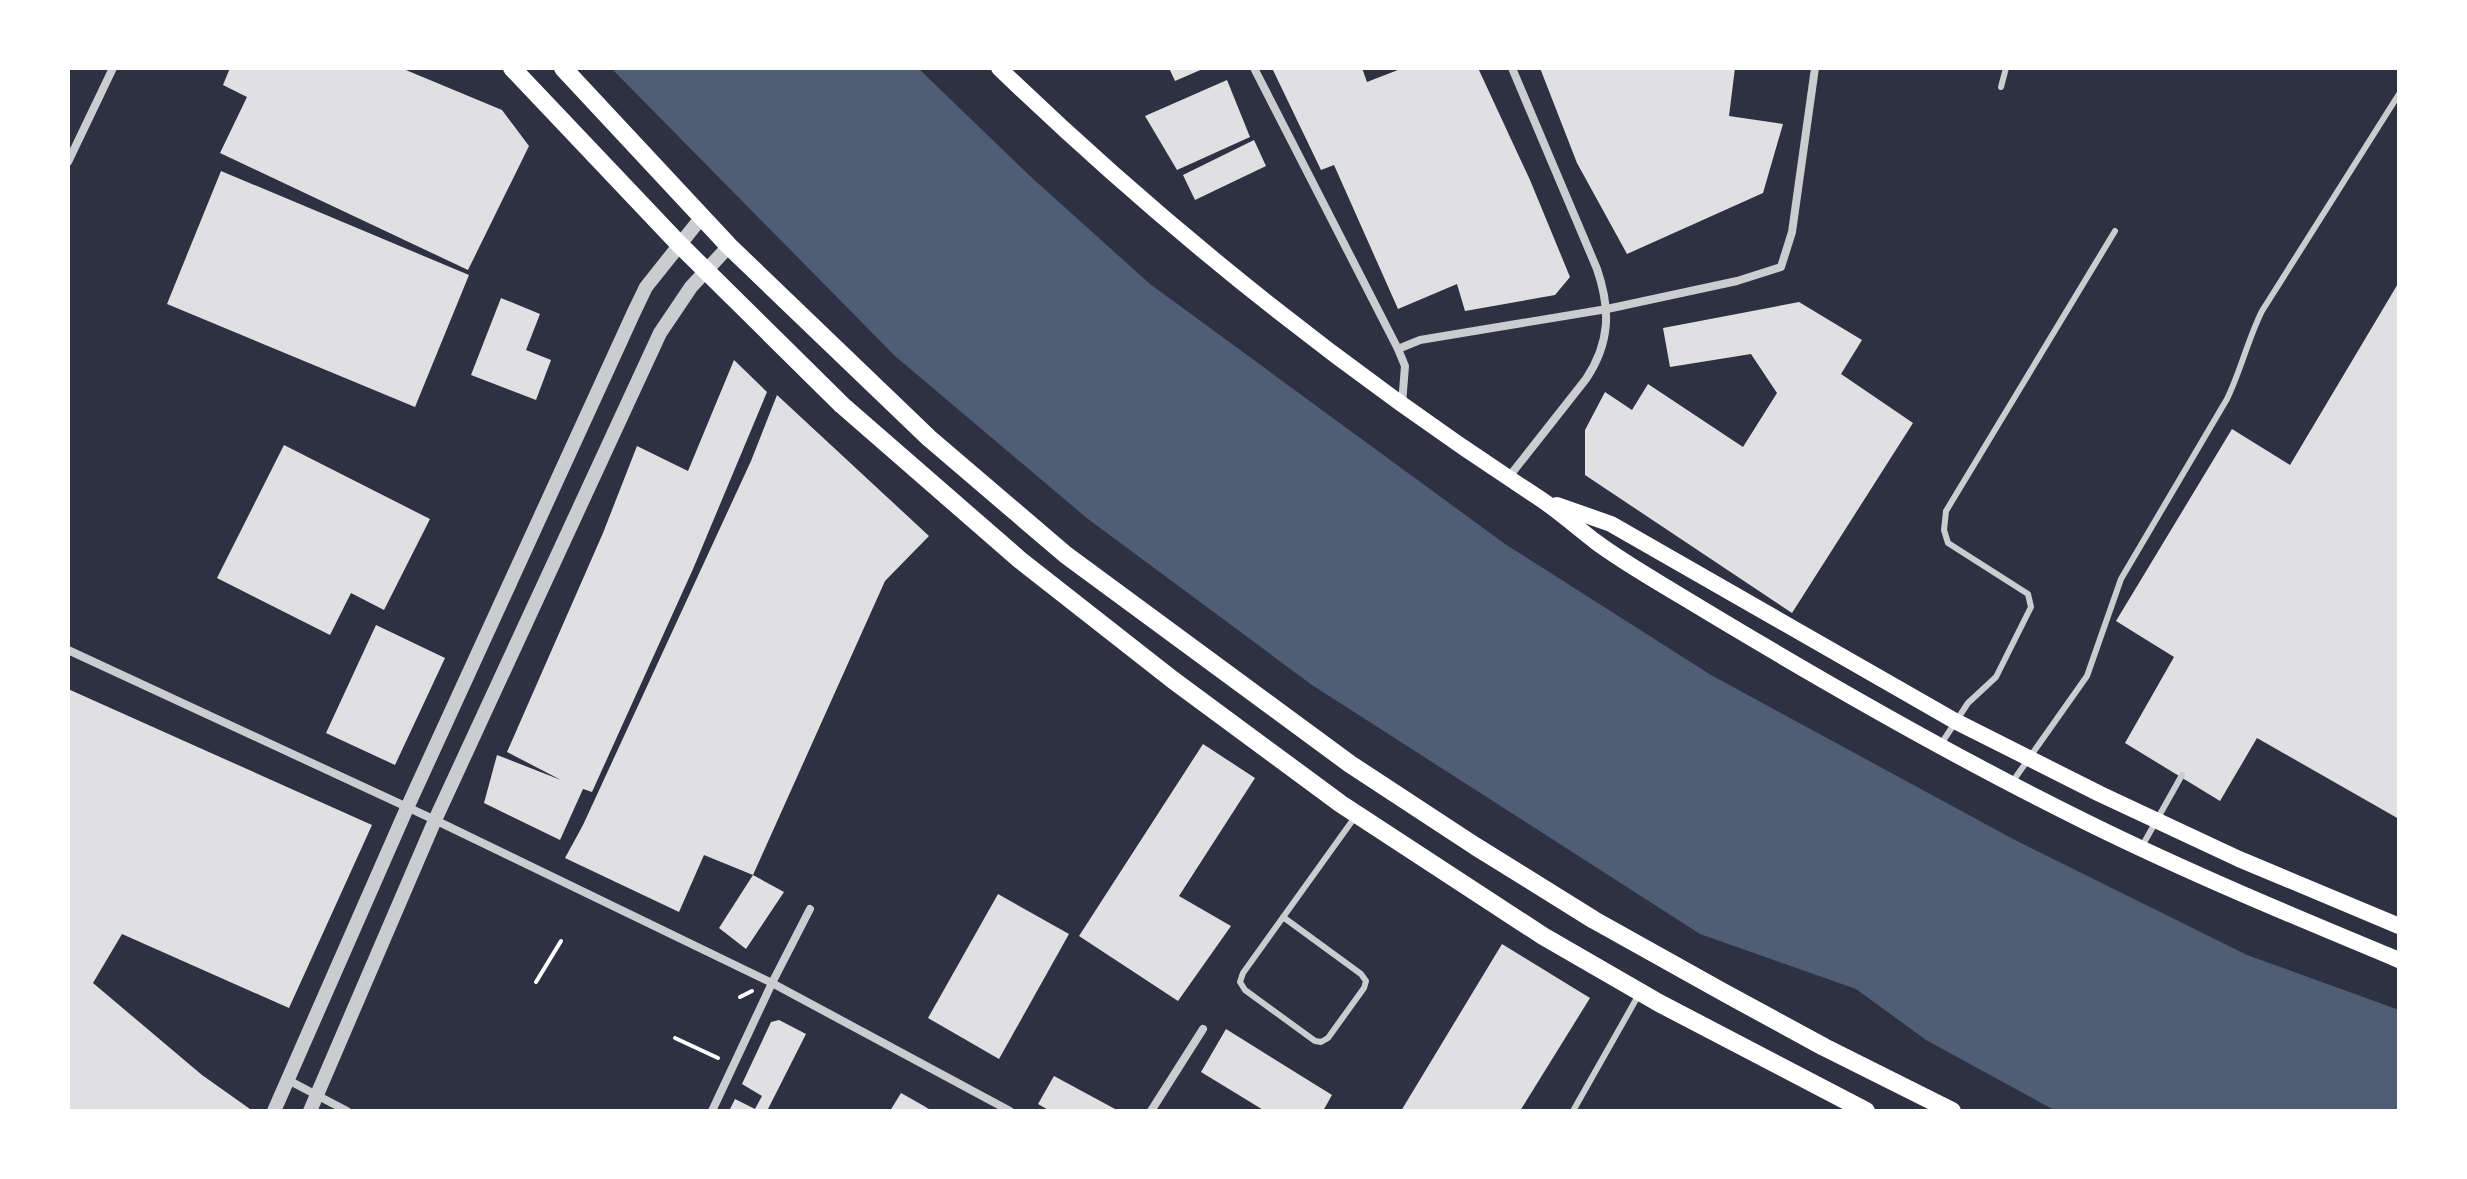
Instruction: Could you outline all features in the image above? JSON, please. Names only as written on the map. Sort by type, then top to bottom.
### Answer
[{"type":"main road","points":[[512,68],[705,272],[842,405],[1020,560],[1173,680],[1357,814],[1543,936],[1639,992],[1866,1111]]},
{"type":"main road","points":[[563,68],[729,246],[929,438],[1066,555],[1350,764],[1475,846],[1594,920],[1824,1047],[1952,1111]]},
{"type":"main road","points":[[999,68],[1134,194],[1304,331],[1402,404],[1541,499],[1599,544],[1680,596],[1939,747],[2011,784],[2225,887],[2399,960]]},
{"type":"main road","points":[[1541,499],[1611,524],[1955,721],[2029,758],[2239,859],[2399,926]]},
{"type":"street","points":[[68,160],[113,68]]},
{"type":"street","points":[[1254,68],[1398,349],[1405,366],[1402,404]]},
{"type":"street","points":[[1508,478],[1596,363],[1607,329],[1607,309],[1597,269],[1512,68]]},
{"type":"street","points":[[1398,349],[1420,340],[1607,309],[1748,278],[1781,267],[1792,232],[1815,68]]},
{"type":"street","points":[[274,1111],[407,808],[634,312],[646,287],[701,218]]},
{"type":"street","points":[[310,1111],[435,820],[660,333],[676,307],[729,246]]},
{"type":"street","points":[[68,650],[435,820],[772,983],[1010,1111]]},
{"type":"street","points":[[712,1111],[810,909]]},
{"type":"street","points":[[1151,1111],[1203,1029]]},
{"type":"street","points":[[288,1080],[347,1111]]},
{"type":"lane","points":[[2001,87],[2006,68]]},
{"type":"lane","points":[[2011,784],[2087,676],[2121,579],[2227,399],[2242,368],[2262,311],[2399,94]]},
{"type":"lane","points":[[1939,747],[1968,703],[1996,677],[2031,607],[2028,594],[1948,543],[1944,530],[1946,511],[2115,231]]},
{"type":"lane","points":[[2141,848],[2182,775]]},
{"type":"lane","points":[[1283,917],[1361,974],[1366,981],[1328,1038],[1321,1042],[1315,1041],[1245,990],[1240,982],[1243,973],[1283,917],[1357,814]]},
{"type":"lane","points":[[1573,1111],[1639,992]]},
{"type":"path","points":[[536,982],[561,941]]},
{"type":"path","points":[[675,1038],[718,1058]]},
{"type":"water","points":[[611,68],[918,68],[1030,176],[1150,284],[1505,544],[1711,675],[2013,839],[2247,955],[2399,1010],[2399,1111],[2056,1111],[1926,1040],[1856,989],[1700,934],[1312,685],[1088,519],[895,356]]},
{"type":"building","points":[[230,68],[401,68],[502,110],[529,146],[468,270],[220,153],[247,97],[223,85]]},
{"type":"building","points":[[1169,68],[1205,68],[1175,81]]},
{"type":"building","points":[[1272,68],[1362,68],[1367,82],[1403,68],[1478,68],[1530,180],[1570,277],[1555,295],[1465,311],[1457,284],[1398,309],[1334,165],[1321,170]]},
{"type":"building","points":[[1540,68],[1735,68],[1729,116],[1783,124],[1763,193],[1627,254],[1577,163]]},
{"type":"building","points":[[1227,80],[1250,137],[1177,170],[1145,116]]},
{"type":"building","points":[[1254,140],[1266,166],[1195,200],[1183,175]]},
{"type":"building","points":[[221,171],[469,275],[415,407],[167,304]]},
{"type":"building","points":[[2399,282],[2399,819],[2257,738],[2220,801],[2125,743],[2174,657],[2116,621],[2232,429],[2290,465]]},
{"type":"building","points":[[501,298],[540,314],[526,350],[551,360],[536,400],[471,375]]},
{"type":"building","points":[[1799,302],[1862,340],[1841,374],[1913,423],[1792,613],[1585,475],[1585,430],[1605,392],[1632,410],[1648,384],[1743,447],[1777,393],[1751,354],[1670,367],[1663,328]]},
{"type":"building","points":[[734,360],[767,392],[693,569],[592,792],[583,789],[560,840],[484,803],[497,755],[561,780],[507,752],[603,533],[637,446],[688,471]]},
{"type":"building","points":[[777,395],[929,536],[885,581],[753,875],[704,855],[679,912],[565,858],[751,461]]},
{"type":"building","points":[[284,445],[430,519],[384,610],[351,593],[330,635],[217,578]]},
{"type":"building","points":[[376,625],[445,658],[395,765],[326,733]]},
{"type":"building","points":[[68,689],[372,825],[289,1008],[122,934],[93,983],[249,1111],[68,1111]]},
{"type":"building","points":[[1203,744],[1255,778],[1179,896],[1231,926],[1178,1001],[1079,936]]},
{"type":"building","points":[[753,875],[784,892],[746,949],[719,928]]},
{"type":"building","points":[[998,894],[1069,934],[999,1059],[928,1018]]},
{"type":"building","points":[[1502,944],[1590,998],[1520,1111],[1401,1111]]},
{"type":"building","points":[[779,1020],[806,1034],[767,1111],[729,1111],[735,1099],[755,1109],[762,1096],[742,1084],[771,1022]]},
{"type":"building","points":[[1226,1029],[1332,1095],[1323,1111],[1265,1111],[1201,1072]]},
{"type":"building","points":[[1054,1076],[1114,1111],[1050,1111],[1038,1104]]},
{"type":"building","points":[[901,1093],[924,1106],[932,1111],[890,1111]]}]
